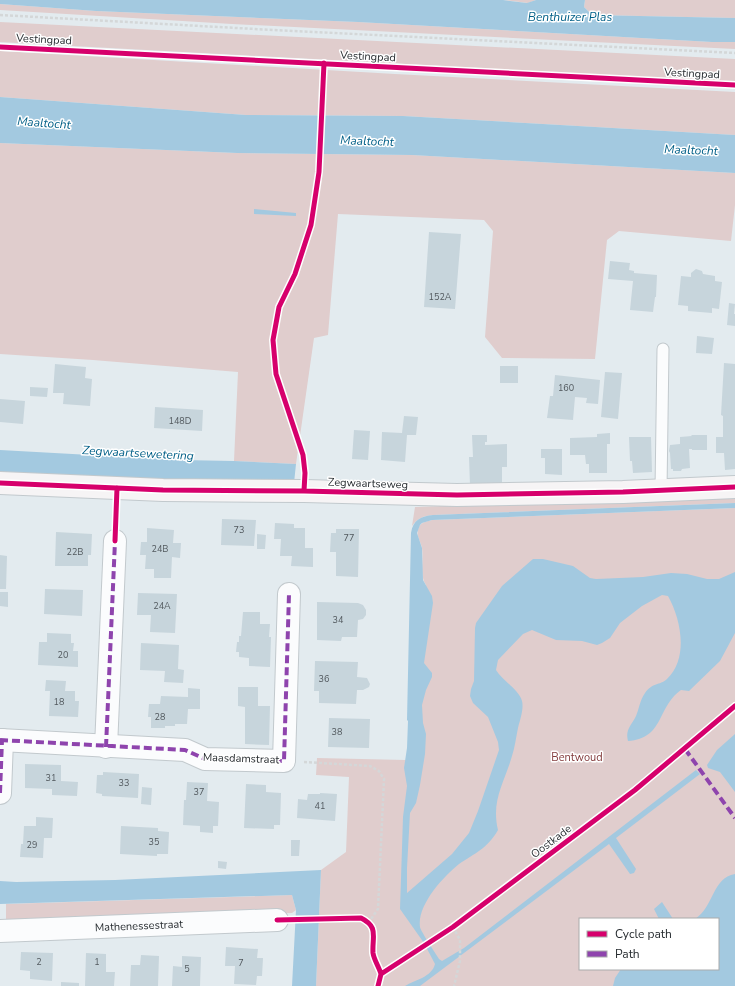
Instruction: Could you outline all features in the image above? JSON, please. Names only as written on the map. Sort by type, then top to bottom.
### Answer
[{"type":"main road","name":"Zegwaartseweg","points":[[0,483],[170,490],[304,491],[458,495],[735,487]]},
{"type":"street","points":[[106,747],[115,541]]},
{"type":"street","name":"Maasdamstraat","points":[[0,793],[1,740],[106,747],[185,750],[205,759],[284,761],[289,594]]},
{"type":"street","name":"Mathenessestraat","points":[[0,931],[277,920]]},
{"type":"lane","points":[[661,490],[663,348]]},
{"type":"path","points":[[0,15],[735,53]]},
{"type":"path","points":[[284,761],[370,766],[379,771],[384,779],[378,909],[367,921],[373,928]]},
{"type":"path","points":[[448,931],[459,922]]},
{"type":"path","points":[[453,927],[460,940],[460,961],[454,986]]},
{"type":"green space","points":[[503,0],[536,0],[528,3]]},
{"type":"green space","points":[[585,0],[735,0],[735,18],[592,15],[584,7]]},
{"type":"green space","points":[[0,4],[96,11],[358,22],[712,42],[735,42],[735,49],[232,24],[0,10]]},
{"type":"green space","points":[[0,22],[735,59],[735,82],[0,42]]},
{"type":"green space","points":[[0,51],[735,92],[735,135],[403,116],[246,115],[0,97]]},
{"type":"green space","points":[[0,143],[237,153],[412,155],[735,173],[735,205],[731,241],[619,231],[607,240],[595,359],[502,358],[485,337],[493,231],[484,220],[338,214],[328,335],[314,338],[296,464],[234,461],[238,372],[0,354]]},
{"type":"green space","points":[[735,495],[735,503],[433,515],[421,518],[412,526],[415,507]]},
{"type":"green space","name":"Bentwoud","points":[[735,508],[735,986],[316,986],[321,870],[346,852],[349,777],[316,775],[317,758],[406,760],[405,765],[417,766],[426,585],[422,572],[422,548],[418,537],[418,532],[421,524],[432,520]]},
{"type":"green space","points":[[292,895],[296,910],[292,913],[6,922],[6,904]]},
{"type":"water","name":"Benthuizer Plas","points":[[0,0],[503,0],[527,3],[536,0],[585,0],[584,7],[592,15],[735,18],[735,42],[712,42],[358,22],[96,11],[0,4]]},
{"type":"water","name":"Maaltocht","points":[[0,97],[246,115],[403,116],[735,135],[735,173],[412,155],[237,153],[0,143]]},
{"type":"water","points":[[254,209],[296,213],[296,216],[254,214]]},
{"type":"water","points":[[0,450],[181,460],[296,464],[294,483],[0,475]]},
{"type":"water","points":[[735,503],[735,508],[432,520],[420,525],[417,533],[422,548],[423,580],[432,596],[433,603],[424,663],[432,673],[432,677],[426,690],[422,705],[423,723],[426,734],[425,754],[416,803],[410,813],[407,893],[452,854],[469,833],[478,811],[499,750],[498,742],[488,717],[473,703],[470,696],[474,681],[476,623],[502,586],[533,559],[543,559],[573,566],[590,578],[596,579],[643,577],[671,573],[687,574],[707,579],[719,579],[735,572],[735,633],[720,661],[689,691],[681,690],[673,697],[654,728],[640,739],[628,741],[627,734],[630,725],[636,716],[643,696],[651,687],[667,679],[674,670],[678,660],[681,638],[673,605],[668,596],[662,595],[642,606],[620,623],[610,638],[597,645],[582,641],[556,640],[532,630],[523,634],[498,660],[496,670],[518,693],[522,701],[522,714],[513,753],[497,801],[496,819],[498,830],[490,842],[459,864],[446,876],[432,892],[420,919],[420,927],[425,937],[439,959],[442,961],[464,948],[696,770],[700,774],[616,838],[636,869],[634,873],[630,874],[609,844],[420,986],[405,986],[423,978],[430,972],[435,964],[424,943],[400,909],[403,817],[407,786],[404,768],[407,748],[408,721],[411,533],[416,522],[425,516],[433,515]]},
{"type":"water","points":[[735,734],[735,792],[720,772],[708,768],[707,765],[717,750]]},
{"type":"water","points":[[321,870],[316,986],[292,986],[296,910],[292,895],[0,904],[0,881],[115,880]]},
{"type":"water","points":[[735,874],[735,986],[613,986],[615,978],[620,970],[719,970],[719,918],[696,918],[706,907],[717,887],[727,877]]},
{"type":"water","points":[[662,902],[672,918],[658,918],[654,909]]},
{"type":"building","points":[[429,232],[461,234],[455,309],[424,307]]},
{"type":"building","points":[[610,261],[630,263],[629,270],[634,271],[634,273],[657,275],[656,297],[653,312],[630,310],[633,281],[608,279]]},
{"type":"building","points":[[696,269],[702,271],[703,274],[715,276],[715,281],[722,282],[719,309],[712,308],[712,313],[688,311],[688,306],[678,305],[681,276],[691,277],[691,273]]},
{"type":"building","points":[[729,303],[735,304],[735,326],[727,325]]},
{"type":"building","points":[[697,336],[714,338],[712,354],[696,353]]},
{"type":"building","points":[[724,363],[735,364],[735,469],[725,470],[724,453],[716,453],[716,437],[723,437],[723,416],[721,415]]},
{"type":"building","points":[[55,364],[86,367],[85,378],[92,379],[90,406],[63,404],[64,393],[53,393]]},
{"type":"building","points":[[500,366],[518,366],[518,383],[500,383]]},
{"type":"building","points":[[605,372],[622,373],[618,419],[601,417]]},
{"type":"building","points":[[555,375],[600,380],[598,404],[586,403],[587,398],[575,397],[573,420],[547,418],[550,396],[553,396]]},
{"type":"building","points":[[30,387],[48,388],[47,397],[30,396]]},
{"type":"building","points":[[0,399],[25,401],[23,424],[0,422]]},
{"type":"building","points":[[155,407],[203,410],[202,431],[154,428]]},
{"type":"building","points":[[404,416],[418,417],[416,435],[407,435],[405,462],[381,460],[382,432],[402,433]]},
{"type":"building","points":[[354,430],[370,431],[368,460],[352,459]]},
{"type":"building","points":[[610,433],[610,444],[607,444],[607,473],[589,473],[589,464],[586,464],[585,455],[570,455],[570,438],[597,437],[597,434]]},
{"type":"building","points":[[472,435],[487,435],[487,442],[485,442],[485,445],[507,444],[507,467],[502,467],[502,484],[470,485],[469,457],[473,457]]},
{"type":"building","points":[[691,435],[707,435],[707,450],[689,449],[690,468],[682,469],[681,471],[673,471],[673,469],[671,469],[669,451],[670,445],[680,444],[680,437],[692,436]]},
{"type":"building","points":[[629,437],[651,437],[652,472],[633,473],[632,461],[630,461]]},
{"type":"building","points":[[541,449],[562,449],[562,475],[545,474],[545,458],[541,458]]},
{"type":"building","points":[[222,519],[256,520],[254,546],[221,545]]},
{"type":"building","points":[[275,523],[294,524],[294,528],[305,528],[305,548],[313,548],[313,567],[291,566],[292,556],[280,556],[281,539],[274,539]]},
{"type":"building","points":[[147,528],[174,530],[173,543],[181,543],[180,558],[172,557],[171,578],[154,578],[154,569],[145,569],[146,555],[140,555],[141,542],[147,542]]},
{"type":"building","points":[[336,529],[359,529],[358,577],[336,576],[336,552],[330,552],[331,533],[336,533]]},
{"type":"building","points":[[56,532],[92,534],[91,555],[88,555],[88,566],[55,566]]},
{"type":"building","points":[[257,534],[266,535],[265,549],[257,549]]},
{"type":"building","points":[[0,555],[7,556],[6,589],[0,589]]},
{"type":"building","points":[[45,589],[83,590],[82,616],[44,614]]},
{"type":"building","points":[[0,592],[8,592],[8,607],[0,606]]},
{"type":"building","points":[[138,593],[177,594],[175,633],[150,632],[151,615],[137,615]]},
{"type":"building","points":[[317,602],[358,603],[363,605],[366,610],[366,615],[363,619],[358,620],[357,637],[342,637],[341,641],[317,640]]},
{"type":"building","points":[[243,612],[260,612],[260,624],[270,624],[270,667],[249,666],[249,658],[239,657],[239,652],[236,652],[237,642],[239,642],[239,636],[241,636]]},
{"type":"building","points":[[47,633],[71,634],[71,643],[74,643],[73,651],[78,651],[78,667],[38,665],[39,642],[47,642]]},
{"type":"building","points":[[141,643],[179,645],[178,669],[184,670],[183,683],[164,682],[165,671],[140,670]]},
{"type":"building","points":[[315,661],[358,662],[357,677],[367,678],[370,684],[369,687],[363,690],[357,690],[356,704],[319,703],[319,691],[314,691]]},
{"type":"building","points":[[46,680],[66,681],[65,691],[75,691],[75,701],[79,701],[78,717],[49,716],[50,691],[45,691]]},
{"type":"building","points":[[238,687],[258,687],[258,706],[270,706],[269,745],[245,744],[245,707],[238,706]]},
{"type":"building","points":[[188,688],[200,689],[200,709],[188,709],[187,724],[175,724],[175,726],[165,726],[165,728],[151,728],[151,717],[148,717],[149,704],[160,704],[161,696],[188,697]]},
{"type":"building","points":[[329,718],[370,719],[369,748],[328,747]]},
{"type":"building","points":[[25,764],[61,765],[61,781],[78,782],[77,796],[52,795],[52,789],[25,788]]},
{"type":"building","points":[[103,772],[139,774],[138,798],[102,796],[102,794],[96,793],[97,775],[103,775]]},
{"type":"building","points":[[187,782],[208,783],[207,801],[219,802],[218,826],[213,826],[213,833],[200,832],[200,826],[183,825],[184,800],[186,800]]},
{"type":"building","points":[[246,784],[266,785],[266,792],[281,793],[280,825],[274,825],[274,829],[244,828]]},
{"type":"building","points":[[142,787],[152,788],[151,805],[141,804]]},
{"type":"building","points":[[308,794],[337,794],[335,821],[297,818],[298,799],[307,800]]},
{"type":"building","points":[[36,817],[53,818],[52,838],[44,838],[43,858],[20,857],[21,844],[23,844],[24,826],[36,826]]},
{"type":"building","points":[[121,826],[158,828],[158,831],[169,832],[168,854],[157,854],[157,856],[120,854]]},
{"type":"building","points":[[291,840],[300,840],[299,856],[291,856]]},
{"type":"building","points":[[218,861],[227,862],[226,869],[218,868]]},
{"type":"building","points":[[226,947],[258,949],[257,958],[263,958],[262,976],[257,976],[256,985],[234,984],[235,966],[225,966]]},
{"type":"building","points":[[21,952],[53,953],[52,981],[30,979],[30,971],[20,970]]},
{"type":"building","points":[[86,953],[106,954],[106,972],[115,972],[114,986],[85,986]]},
{"type":"building","points":[[141,955],[159,956],[158,986],[130,986],[131,965],[140,965]]},
{"type":"building","points":[[182,956],[201,957],[200,986],[172,986],[173,966],[182,967]]},
{"type":"building","points":[[61,982],[79,983],[79,986],[61,986]]},
{"type":"marked path","points":[[106,747],[115,541]]},
{"type":"marked path","points":[[0,740],[185,750],[205,759],[284,761],[289,594]]},
{"type":"marked path","points":[[0,793],[2,740]]},
{"type":"marked path","points":[[685,749],[735,818]]},
{"type":"cycle path","name":"Vestingpad","points":[[0,47],[735,85]]},
{"type":"cycle path","points":[[304,491],[305,473],[303,455],[276,374],[273,340],[279,307],[295,274],[311,225],[319,172],[324,63]]},
{"type":"cycle path","points":[[0,483],[163,490],[304,491],[457,495],[623,492],[735,487]]},
{"type":"cycle path","points":[[115,541],[117,488]]},
{"type":"cycle path","name":"Oostkade","points":[[378,986],[381,974],[453,927],[635,790],[735,706]]},
{"type":"cycle path","points":[[277,920],[361,918],[367,921],[373,932],[373,953],[381,974]]},
{"type":"water label","name":"Zegwaartsewetering","points":[[138,453]]}]
